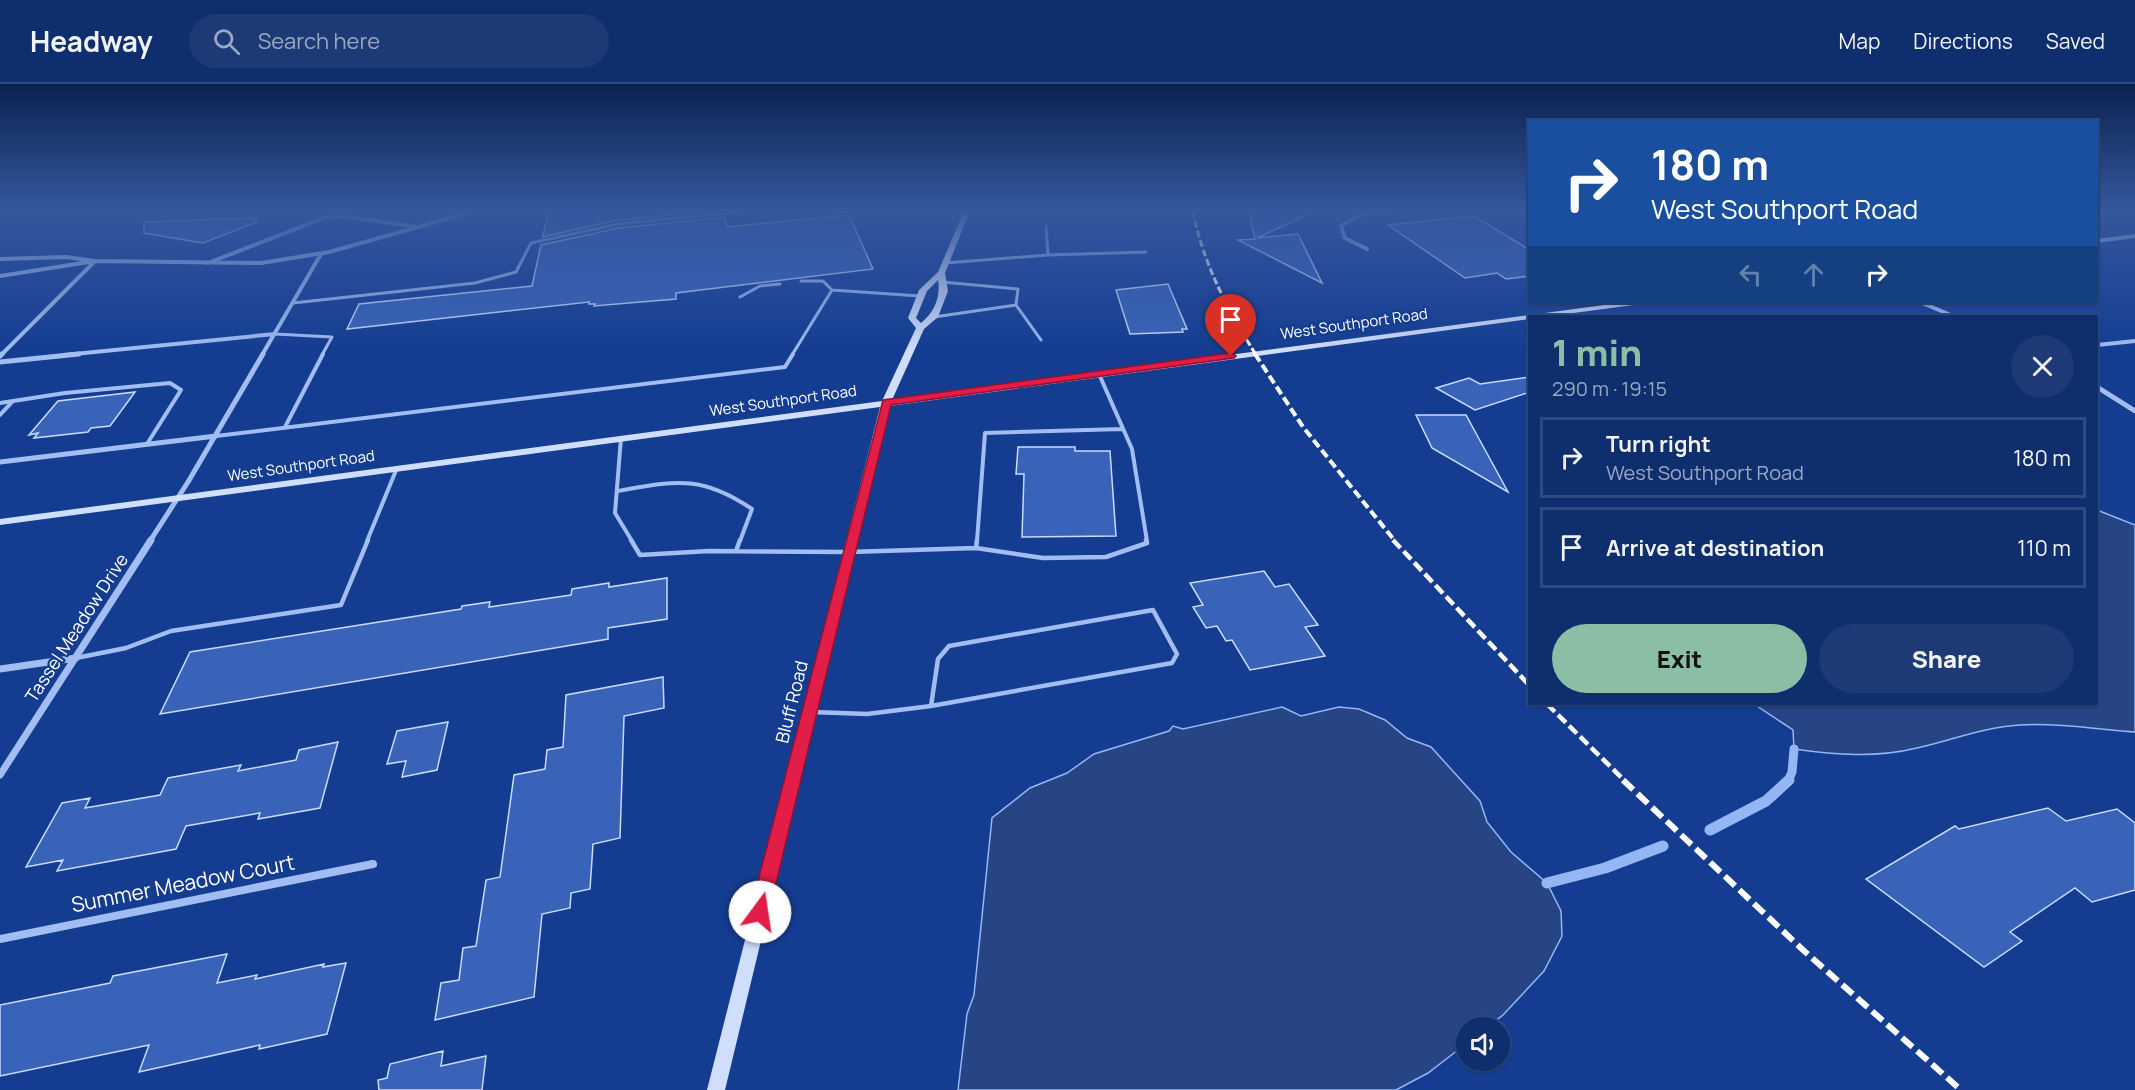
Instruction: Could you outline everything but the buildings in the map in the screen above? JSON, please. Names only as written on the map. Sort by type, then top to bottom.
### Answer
[{"type":"main road","points":[[934,317],[944,291],[942,278],[947,258]]},
{"type":"main road","points":[[920,296],[942,278]]},
{"type":"main road","name":"Bluff Road","points":[[920,296],[912,318],[920,328]]},
{"type":"main road","name":"West Southport Road","points":[[1543,315],[1633,303]]},
{"type":"main road","name":"Bluff Road","points":[[716,1090],[886,402],[920,328],[934,317]]},
{"type":"main road","name":"West Southport Road","points":[[0,522],[1528,317]]},
{"type":"street","points":[[0,259],[35,258]]},
{"type":"street","points":[[73,258],[95,261]]},
{"type":"street","points":[[205,264],[221,258]]},
{"type":"street","points":[[0,276],[95,261],[134,260],[205,264],[258,263],[293,258]]},
{"type":"street","name":"Tassel Meadow Drive","points":[[0,775],[179,498],[319,258]]},
{"type":"street","points":[[0,356],[95,261]]},
{"type":"street","points":[[1922,303],[1951,315]]},
{"type":"street","points":[[0,362],[275,334]]},
{"type":"street","points":[[2098,345],[2135,341]]},
{"type":"street","points":[[2098,388],[2135,411]]},
{"type":"street","points":[[0,462],[216,436]]},
{"type":"street","points":[[0,669],[76,658]]},
{"type":"street","name":"Summer Meadow Court","points":[[0,939],[373,864]]},
{"type":"lane","points":[[293,303],[475,283],[516,272],[523,258]]},
{"type":"lane","points":[[945,263],[1010,258]]},
{"type":"lane","points":[[942,278],[1018,289],[1016,305],[1041,340]]},
{"type":"lane","points":[[801,281],[823,281],[832,290],[920,296]]},
{"type":"lane","points":[[740,297],[760,286],[780,284]]},
{"type":"lane","points":[[216,436],[785,367],[832,290]]},
{"type":"lane","points":[[934,317],[1016,305]]},
{"type":"lane","points":[[275,334],[332,337],[285,427]]},
{"type":"lane","points":[[621,438],[615,513],[640,555],[736,551],[849,552],[976,548],[1043,558],[1106,557],[1147,543],[1132,449],[1099,374]]},
{"type":"lane","points":[[0,403],[65,393],[170,383],[181,390],[147,444]]},
{"type":"lane","points":[[0,415],[13,401]]},
{"type":"lane","points":[[976,548],[985,433],[1123,429]]},
{"type":"lane","points":[[76,658],[126,648],[171,631],[341,605],[397,468]]},
{"type":"lane","points":[[617,491],[674,481],[702,482],[733,494],[752,509],[736,551]]},
{"type":"lane","points":[[809,712],[867,714],[931,706],[1172,663],[1177,654],[1153,610],[949,646],[938,659],[931,706]]},
{"type":"water","points":[[2098,510],[2135,525],[2135,732],[2020,725],[1981,731],[1902,751],[1841,754],[1794,749],[1793,730],[1756,705],[2098,705]]},
{"type":"water","points":[[1282,707],[1301,716],[1339,707],[1359,709],[1385,720],[1407,738],[1431,747],[1480,801],[1487,822],[1511,852],[1547,883],[1561,911],[1562,936],[1544,971],[1500,1017],[1456,1017],[1456,1051],[1428,1073],[1396,1090],[958,1090],[967,1014],[974,995],[992,818],[1030,788],[1067,773],[1094,754],[1169,731],[1173,726],[1183,729]]},
{"type":"waterway","points":[[1788,781],[1792,772],[1794,749]]},
{"type":"waterway","points":[[1710,830],[1766,801],[1788,781]]},
{"type":"waterway","points":[[1547,883],[1605,868],[1663,846]]},
{"type":"railway","points":[[1206,258],[1218,286],[1256,355]]},
{"type":"railway","points":[[1255,354],[1303,427],[1395,541]]},
{"type":"railway","points":[[1393,540],[1528,684]]},
{"type":"railway","points":[[1548,705],[1625,781]]},
{"type":"railway","points":[[1623,780],[1802,949],[1961,1090]]},
{"type":"route","points":[[760,912],[886,402],[1231,356]]}]
